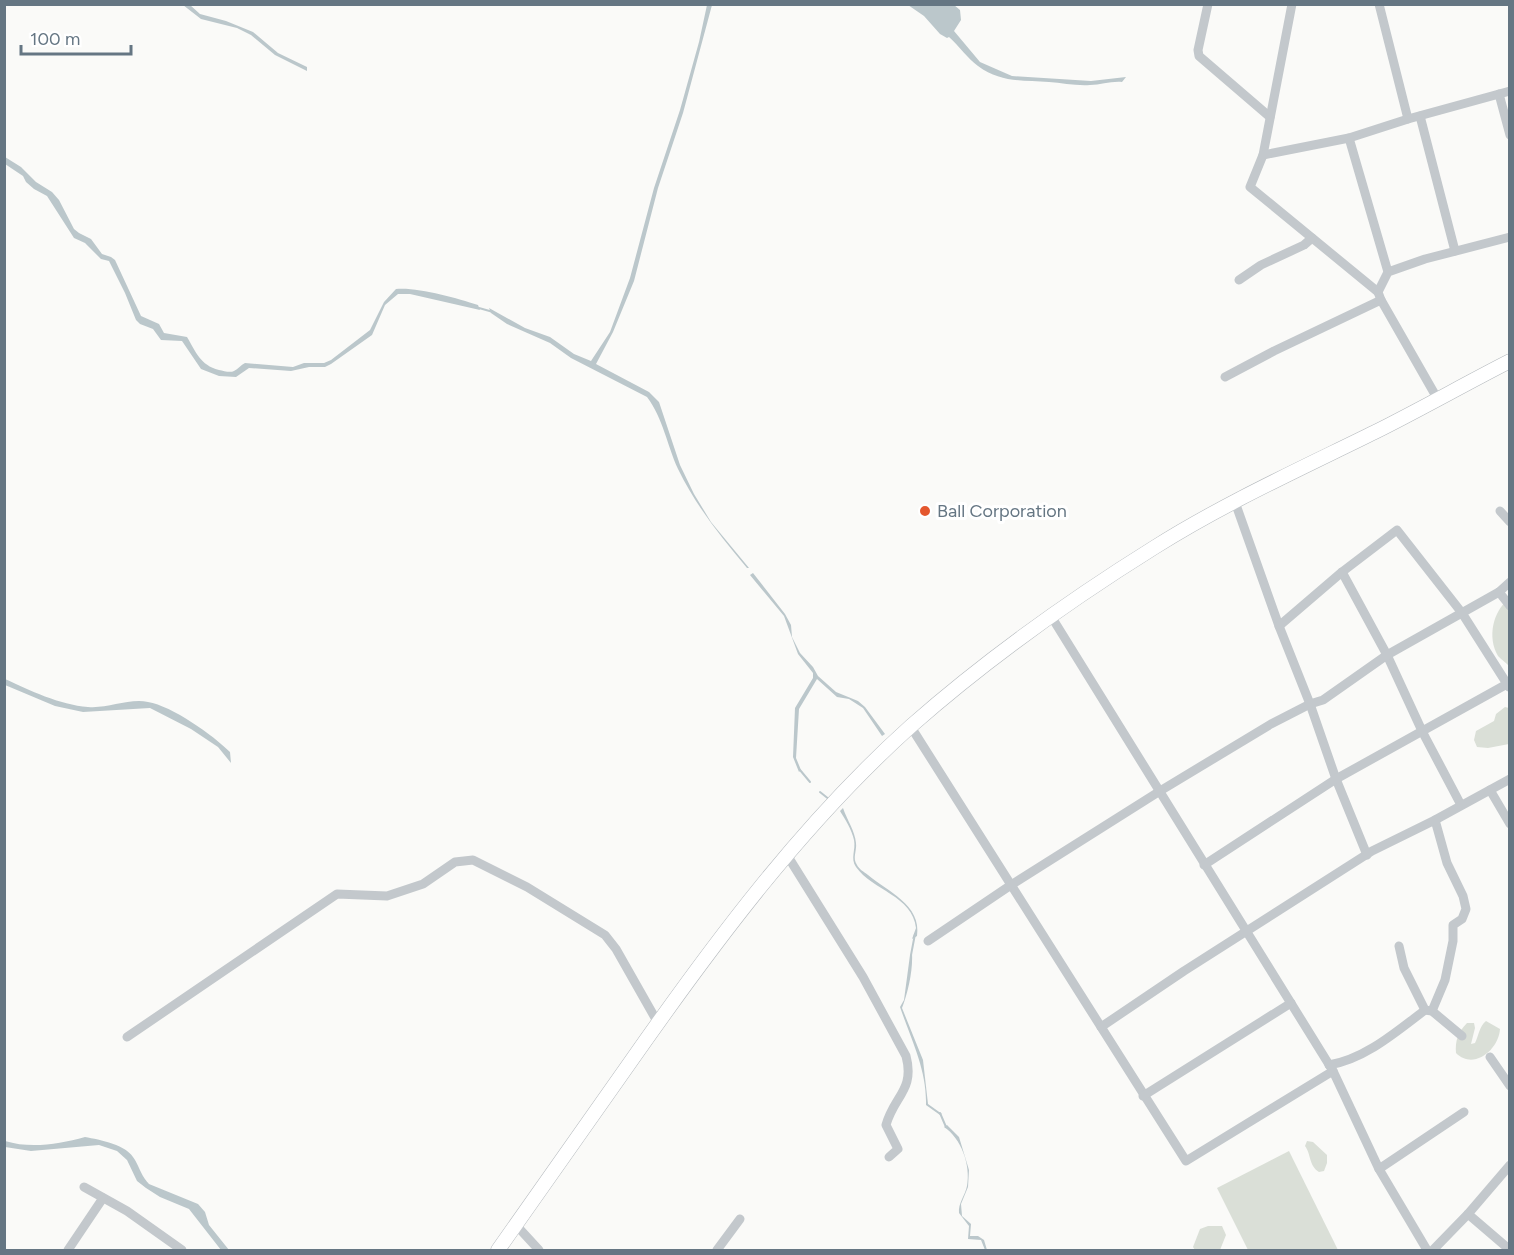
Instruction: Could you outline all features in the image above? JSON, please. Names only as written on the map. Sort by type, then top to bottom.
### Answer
[{"type":"highway","points":[[498,1251],[737,915],[836,801],[911,727],[1050,615],[1158,545],[1235,502],[1381,429],[1509,361]]},
{"type":"street","points":[[1208,4],[1198,50],[1199,56],[1269,117]]},
{"type":"street","points":[[1292,4],[1263,155],[1250,188],[1380,296],[1437,398]]},
{"type":"street","points":[[1378,4],[1408,119]]},
{"type":"street","points":[[1263,155],[1349,138],[1509,91]]},
{"type":"street","points":[[1498,94],[1509,135]]},
{"type":"street","points":[[1420,117],[1455,251]]},
{"type":"street","points":[[1225,377],[1380,296],[1388,272],[1349,138]]},
{"type":"street","points":[[1388,272],[1509,237]]},
{"type":"street","points":[[1239,280],[1261,265],[1304,245],[1312,238]]},
{"type":"street","points":[[1235,502],[1336,779],[1367,855]]},
{"type":"street","points":[[1500,512],[1509,522]]},
{"type":"street","points":[[1204,865],[1336,779],[1508,687],[1462,613],[1397,530],[1342,572],[1279,626]]},
{"type":"street","points":[[1342,572],[1387,655],[1423,733],[1461,805]]},
{"type":"street","points":[[927,941],[1160,791],[1271,724],[1310,704],[1323,700],[1387,655],[1499,592],[1509,582]]},
{"type":"street","points":[[1499,592],[1509,606]]},
{"type":"street","points":[[1050,615],[1245,933],[1331,1068],[1379,1169],[1427,1251]]},
{"type":"street","points":[[911,727],[1186,1161],[1331,1068],[1357,1056],[1429,1010],[1445,980],[1453,941],[1453,925],[1466,913],[1463,896],[1447,863],[1435,820]]},
{"type":"street","points":[[1101,1027],[1367,855],[1509,779]]},
{"type":"street","points":[[1490,790],[1509,824]]},
{"type":"street","points":[[787,855],[863,977],[906,1056],[909,1070],[908,1082],[888,1117],[886,1125],[898,1149],[890,1157]]},
{"type":"street","points":[[127,1036],[337,894],[387,896],[423,884],[455,862],[473,860],[527,887],[605,935],[616,949],[658,1023]]},
{"type":"street","points":[[1399,946],[1404,968],[1429,1010],[1462,1036]]},
{"type":"street","points":[[1143,1096],[1291,1003]]},
{"type":"street","points":[[1490,1058],[1509,1086]]},
{"type":"street","points":[[1379,1169],[1464,1112]]},
{"type":"street","points":[[1433,1251],[1509,1165]]},
{"type":"street","points":[[84,1187],[128,1211],[169,1246],[182,1251]]},
{"type":"street","points":[[68,1251],[103,1198]]},
{"type":"street","points":[[1468,1214],[1509,1250]]},
{"type":"street","points":[[717,1251],[740,1219]]},
{"type":"street","points":[[516,1225],[539,1251]]},
{"type":"shaded area","points":[[183,5],[190,5],[200,14],[253,32],[278,53],[307,67],[307,71],[275,55],[251,35],[237,28],[201,19]]},
{"type":"shaded area","points":[[707,5],[712,5],[683,113],[658,188],[634,281],[613,332],[596,364],[649,392],[659,402],[680,465],[694,494],[711,522],[749,568],[718,533],[693,496],[678,469],[661,423],[647,397],[571,358],[550,343],[507,324],[491,313],[489,308],[525,328],[550,337],[574,354],[591,361],[610,332],[630,278],[654,188],[680,110]]},
{"type":"shaded area","points":[[908,5],[954,5],[960,10],[961,20],[954,31],[980,62],[1012,76],[1091,81],[1126,77],[1122,82],[1094,85],[1004,78],[974,63],[949,37],[940,34],[924,16]]},
{"type":"shaded area","points":[[5,157],[52,192],[59,200],[74,229],[91,239],[102,254],[115,260],[141,316],[159,324],[164,333],[187,337],[203,361],[219,370],[232,372],[245,363],[293,367],[304,363],[324,363],[331,360],[370,330],[384,302],[396,289],[426,291],[448,296],[478,305],[480,310],[410,294],[398,294],[385,305],[372,335],[325,367],[309,367],[291,371],[249,368],[236,377],[219,376],[201,369],[182,341],[161,340],[153,329],[136,320],[109,261],[101,259],[85,243],[74,238],[47,196],[34,189],[23,176],[5,164]]},
{"type":"shaded area","points":[[753,573],[785,614],[800,653],[818,676],[836,692],[858,701],[865,707],[885,734],[882,736],[863,708],[849,699],[837,697],[817,679],[799,709],[796,758],[801,770],[799,772],[793,757],[795,708],[813,678],[813,673],[798,654],[784,616],[750,575]]},
{"type":"shaded area","points":[[1509,599],[1509,666],[1498,656],[1492,633],[1499,610]]},
{"type":"shaded area","points":[[5,679],[45,696],[77,706],[95,707],[141,701],[169,709],[192,722],[230,752],[231,763],[218,747],[191,729],[150,708],[83,712],[55,706],[5,685]]},
{"type":"shaded area","points":[[1505,707],[1509,708],[1509,744],[1488,748],[1477,747],[1474,740],[1476,731],[1494,721],[1496,714]]},
{"type":"shaded area","points":[[843,808],[853,830],[858,866],[909,907],[917,925],[917,936],[912,939],[916,928],[908,908],[863,875],[856,867],[853,860],[854,840],[840,811]]},
{"type":"shaded area","points":[[912,954],[910,981],[902,1008],[923,1060],[928,1104],[942,1114],[940,1115],[926,1105],[921,1067],[900,1007],[904,1000]]},
{"type":"shaded area","points":[[1486,1021],[1500,1029],[1499,1037],[1490,1050],[1478,1059],[1470,1060],[1456,1053],[1458,1037],[1467,1023],[1474,1023],[1475,1028],[1471,1044],[1475,1043],[1480,1028]]},
{"type":"shaded area","points":[[947,1125],[959,1137],[969,1170],[968,1187],[961,1204],[962,1216],[971,1224],[970,1236],[978,1236],[984,1240],[987,1250],[981,1240],[968,1239],[969,1226],[959,1213],[960,1206],[967,1186],[966,1161],[960,1145],[944,1127]]},
{"type":"shaded area","points":[[85,1137],[120,1146],[135,1160],[149,1184],[198,1204],[205,1212],[209,1225],[229,1250],[221,1250],[189,1209],[160,1197],[137,1181],[127,1160],[117,1151],[99,1145],[31,1151],[5,1147],[5,1141],[25,1145],[45,1145]]},
{"type":"shaded area","points":[[1307,1141],[1313,1142],[1327,1155],[1324,1171],[1319,1172],[1313,1167],[1305,1146]]},
{"type":"shaded area","points":[[1289,1151],[1338,1250],[1248,1250],[1217,1188]]},
{"type":"shaded area","points":[[1208,1226],[1222,1226],[1226,1235],[1220,1250],[1195,1250],[1193,1247],[1200,1229]]},
{"type":"waterway","points":[[479,308],[493,312]]},
{"type":"waterway","points":[[800,770],[810,782]]},
{"type":"waterway","points":[[820,792],[830,800]]},
{"type":"waterway","points":[[911,955],[915,934]]},
{"type":"waterway","points":[[940,1113],[946,1127]]},
{"type":"place","name":"Ball Corporation","points":[[925,511]]}]
